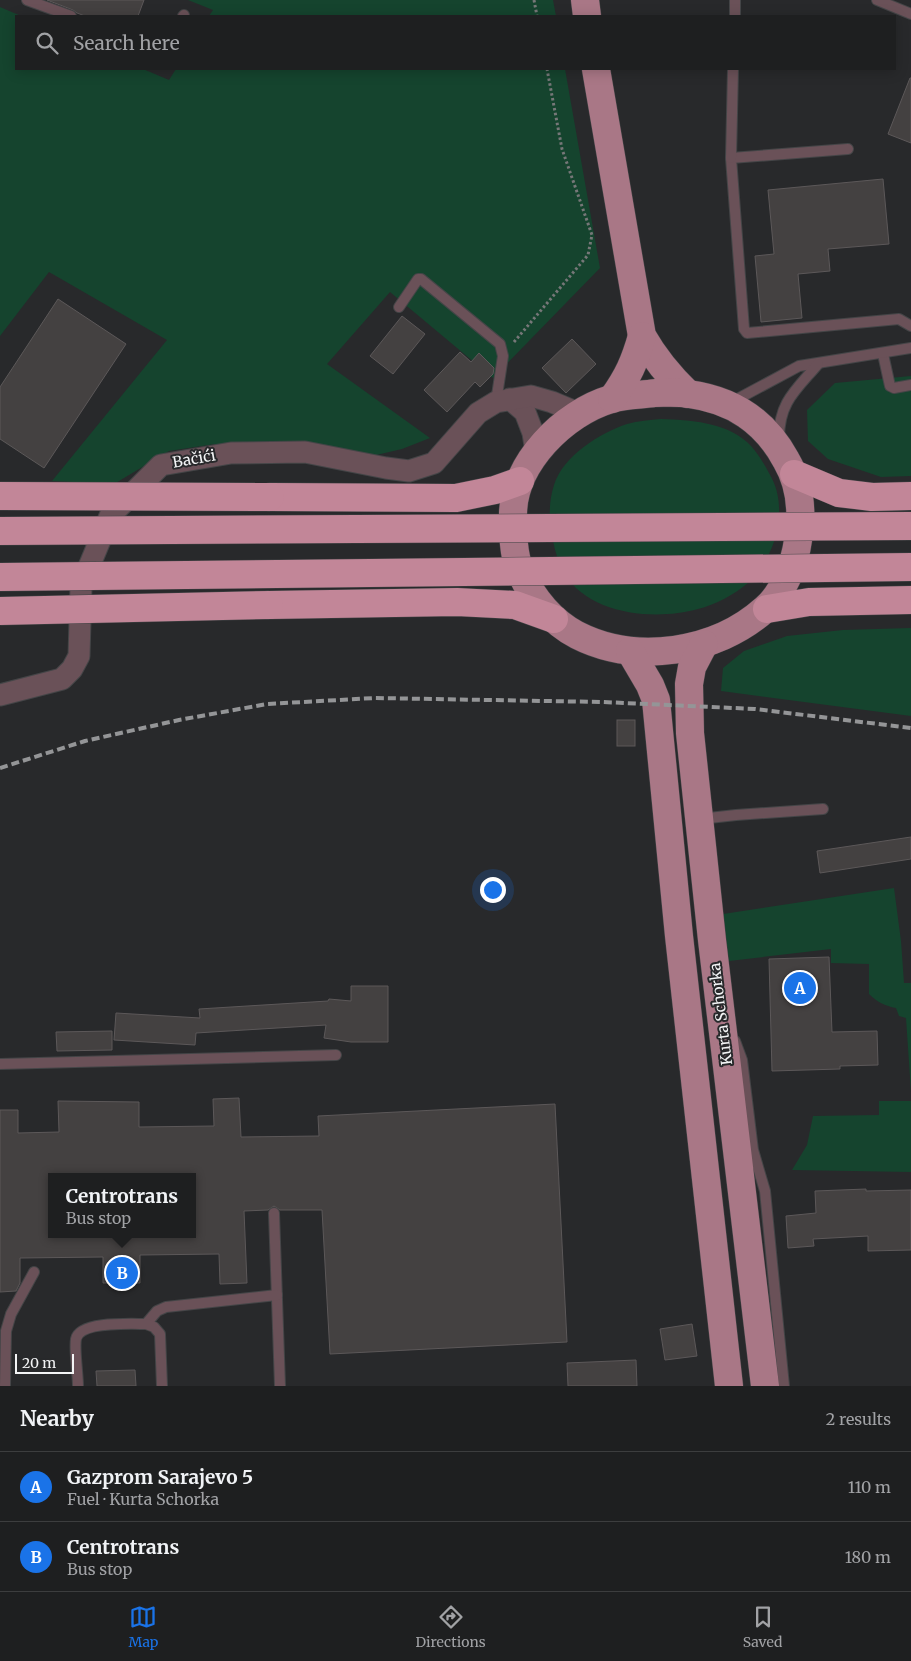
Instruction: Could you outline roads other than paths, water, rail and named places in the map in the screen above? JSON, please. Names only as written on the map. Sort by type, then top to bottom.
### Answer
[{"type":"highway","points":[[794,474],[839,493],[872,496],[911,496]]},
{"type":"highway","points":[[0,496],[456,498],[495,490],[520,481]]},
{"type":"highway","points":[[0,531],[911,526]]},
{"type":"highway","points":[[0,577],[911,566]]},
{"type":"highway","points":[[766,609],[809,602],[911,600]]},
{"type":"highway","points":[[0,611],[456,602],[515,605],[554,619]]},
{"type":"main road","points":[[585,0],[587,15]]},
{"type":"main road","points":[[596,70],[642,336],[654,357],[688,394]]},
{"type":"main road","points":[[612,399],[630,373],[642,336]]},
{"type":"main road","points":[[654,393],[688,394],[729,404],[748,415],[780,447],[794,474],[800,501],[801,526],[796,556],[785,583],[766,609],[728,634],[704,644],[666,650],[630,651],[605,645],[577,634],[554,619],[533,596],[519,569],[513,540],[513,509],[520,481],[536,452],[578,413],[612,399],[654,393]]},
{"type":"main road","name":"Kurta Schorka","points":[[704,644],[692,667],[689,684],[690,732],[765,1386]]},
{"type":"main road","points":[[630,651],[650,685],[656,700],[679,936],[729,1386]]},
{"type":"street","name":"Bačići","points":[[1,694],[62,679],[72,670],[80,656],[81,586],[110,516],[161,465],[231,453],[305,452],[386,468],[410,470],[434,463],[478,413],[503,400],[531,396],[552,402],[578,413]]},
{"type":"street","points":[[503,400],[525,412],[533,432],[536,452]]},
{"type":"lane","points":[[27,0],[67,15]]},
{"type":"lane","points":[[735,0],[735,15]]},
{"type":"lane","points":[[877,0],[911,14]]},
{"type":"lane","points":[[733,70],[731,158],[744,330],[748,333],[899,319],[911,326]]},
{"type":"lane","points":[[731,158],[848,149]]},
{"type":"lane","points":[[399,307],[418,279],[421,279],[500,344],[503,356],[503,400]]},
{"type":"lane","points":[[729,404],[799,366],[911,348]]},
{"type":"lane","points":[[883,354],[890,386],[894,388],[911,385]]},
{"type":"lane","points":[[780,447],[780,423],[786,403],[818,364]]},
{"type":"lane","points":[[699,820],[736,815],[823,809]]},
{"type":"lane","points":[[719,996],[742,1060],[753,1150],[765,1191],[784,1386]]},
{"type":"lane","points":[[0,1064],[336,1055]]},
{"type":"lane","points":[[274,1213],[280,1386]]},
{"type":"lane","points":[[5,1386],[6,1331],[11,1314],[34,1272]]},
{"type":"lane","points":[[146,1324],[157,1311],[166,1307],[277,1295]]},
{"type":"lane","points":[[78,1386],[76,1338],[80,1331],[89,1327],[146,1324],[154,1327],[160,1334],[162,1386]]},
{"type":"railway","points":[[0,768],[85,741],[179,720],[267,704],[375,698],[603,702],[755,709],[911,728]]},
{"type":"place","name":"Gazprom Sarajevo 5","points":[[800,988]]},
{"type":"place","name":"Centrotrans","points":[[122,1273]]}]
